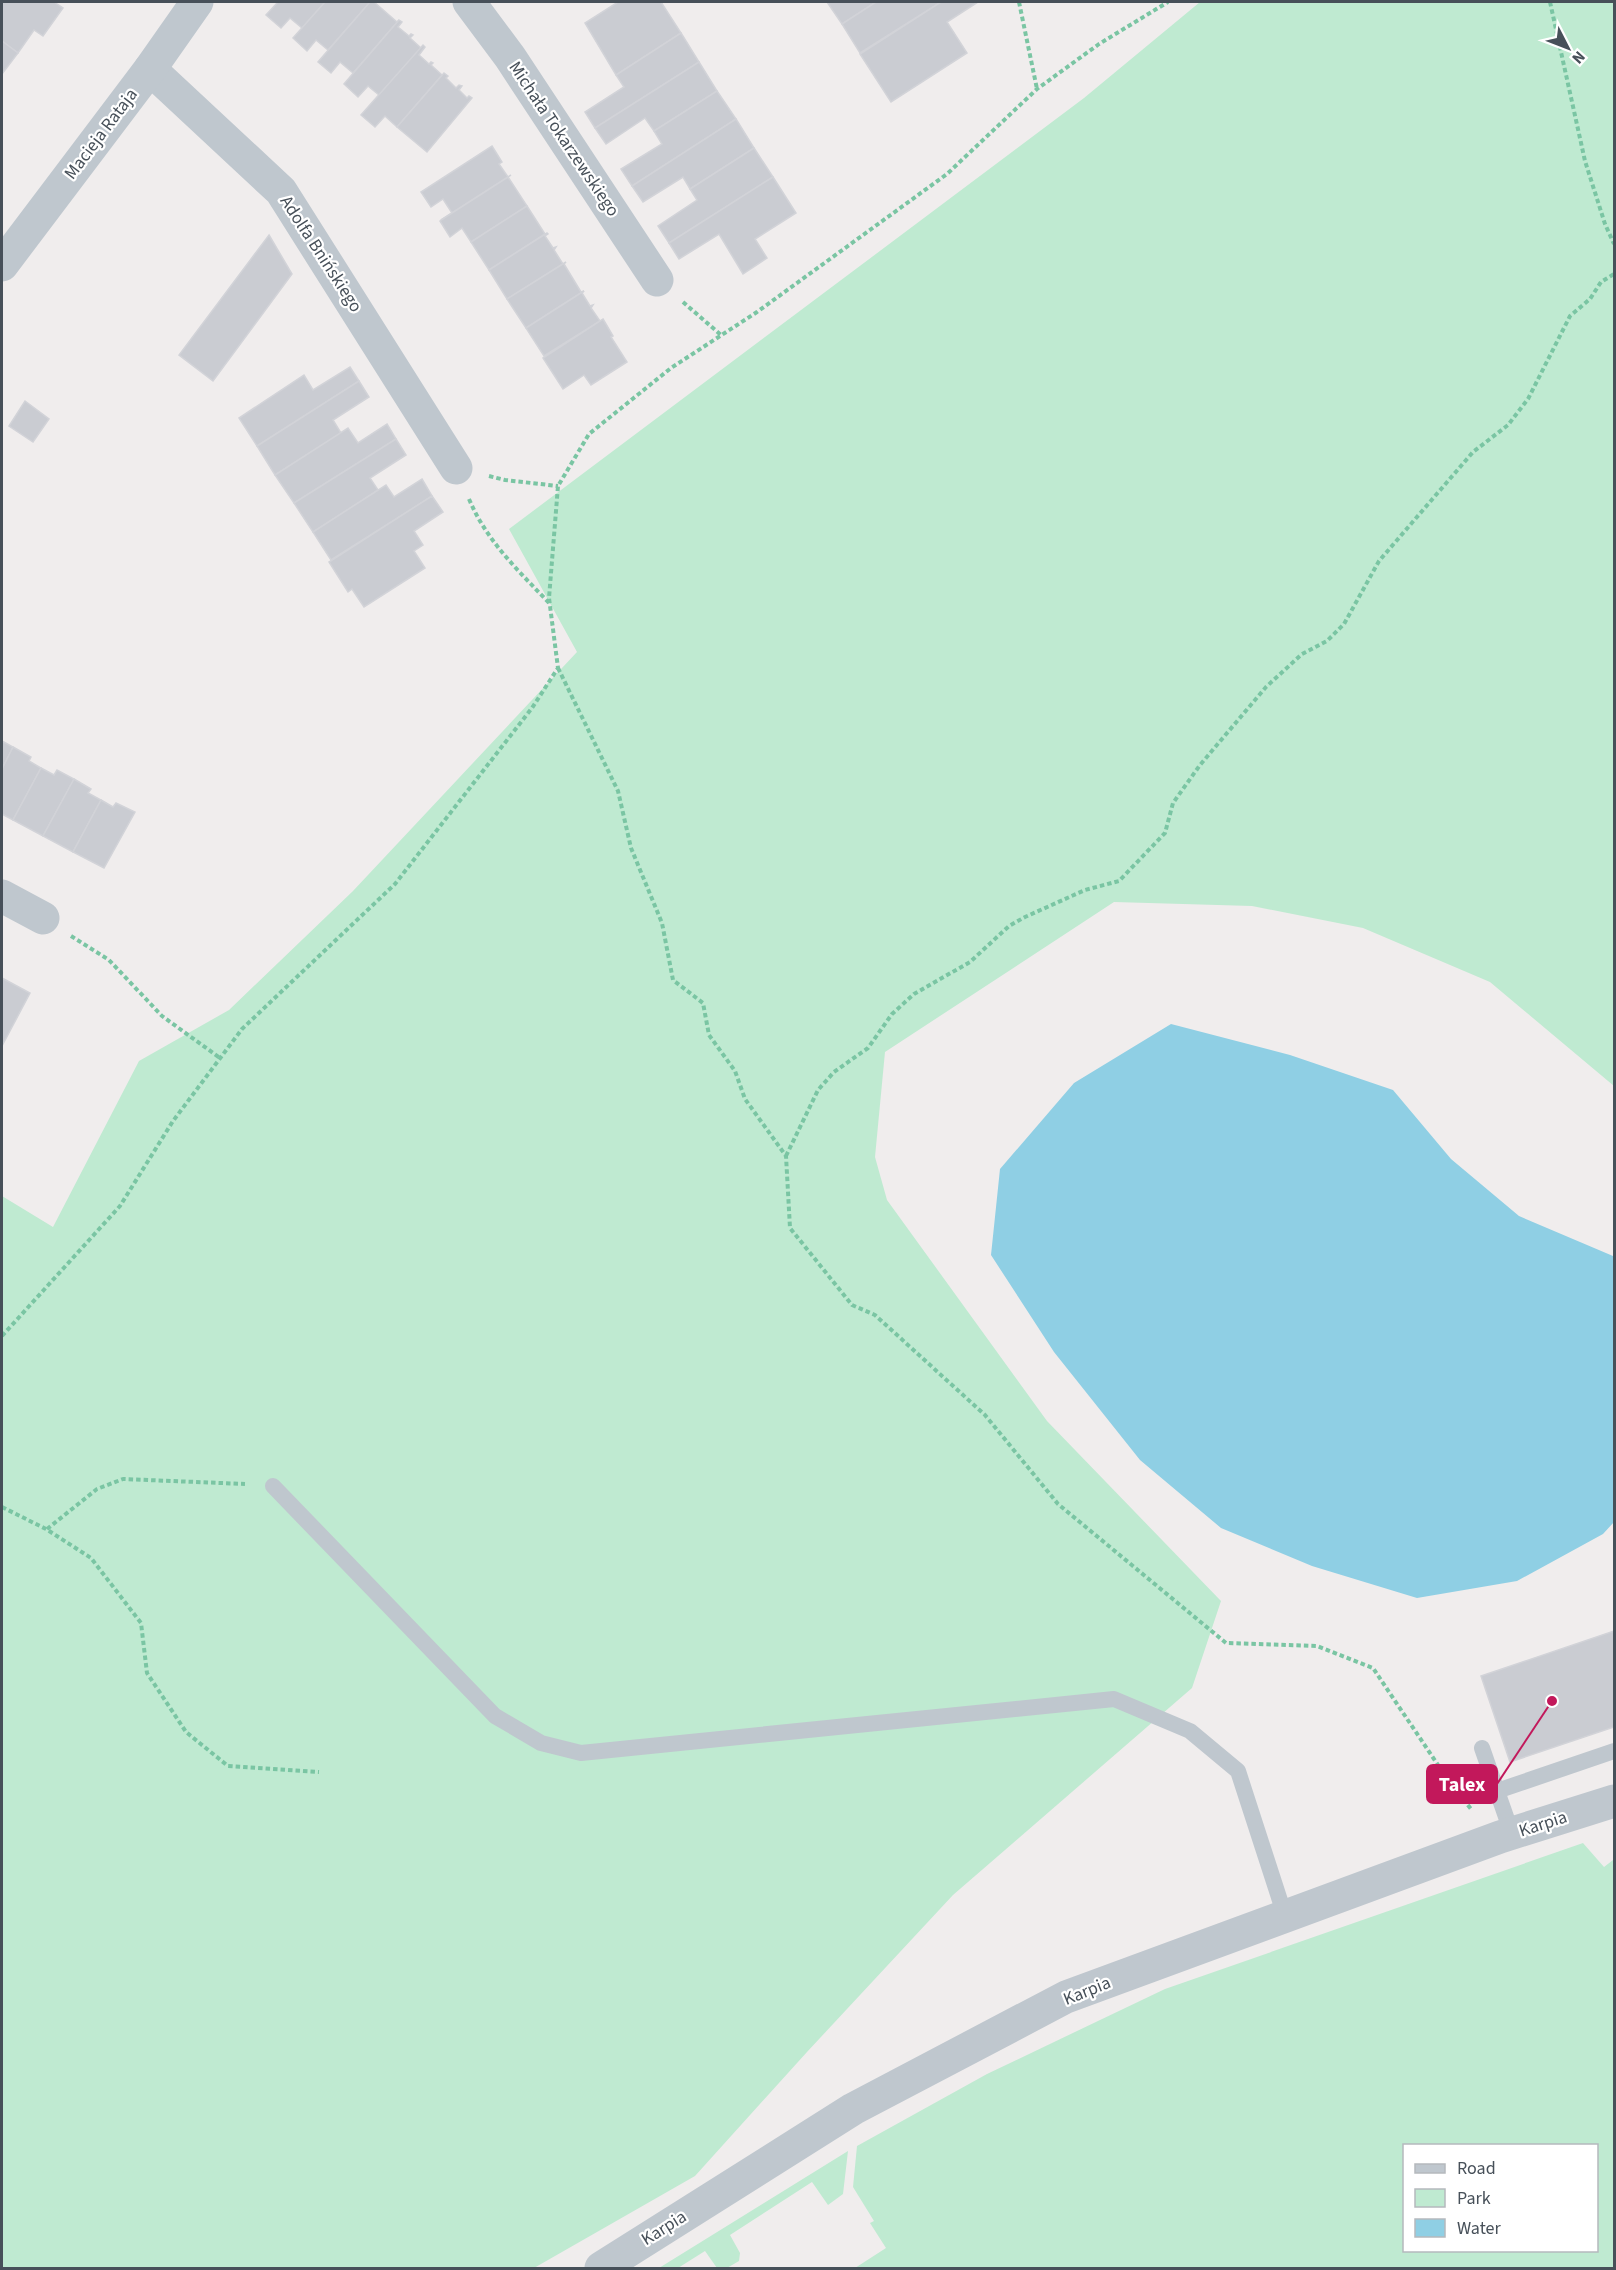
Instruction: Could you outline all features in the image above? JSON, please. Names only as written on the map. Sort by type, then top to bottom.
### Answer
[{"type":"street","name":"Macieja Rataja","points":[[2,265],[150,69],[197,2]]},
{"type":"street","name":"Michała Tokarzewskiego","points":[[469,2],[510,57],[657,280]]},
{"type":"street","name":"Adolfa Bnińskiego","points":[[150,69],[281,191],[456,468]]},
{"type":"street","points":[[2,896],[43,918]]},
{"type":"street","name":"Karpia","points":[[601,2268],[853,2109],[1066,1997],[1506,1835],[1614,1801]]},
{"type":"lane","points":[[273,1486],[495,1716],[541,1743],[581,1753],[1114,1700],[1190,1731],[1238,1771],[1285,1916]]},
{"type":"lane","points":[[1482,1748],[1497,1791],[1506,1835]]},
{"type":"lane","points":[[1497,1791],[1614,1751]]},
{"type":"path","points":[[1018,2],[1037,89]]},
{"type":"path","points":[[786,1156],[745,1099],[735,1071],[709,1035],[703,1003],[673,980],[662,923],[631,848],[618,791],[558,668],[550,605],[558,486],[589,434],[671,368],[947,174],[1037,89],[1099,44],[1168,2]]},
{"type":"path","points":[[1550,2],[1585,161],[1605,224],[1614,244]]},
{"type":"path","points":[[1506,1835],[1479,1819],[1448,1780],[1373,1668],[1317,1646],[1226,1643],[1058,1504],[985,1414],[875,1315],[852,1305],[790,1228],[786,1156],[818,1090],[834,1072],[868,1048],[892,1014],[914,994],[970,962],[1009,926],[1025,917],[1085,890],[1119,881],[1165,833],[1173,803],[1200,765],[1266,687],[1302,654],[1327,640],[1344,624],[1379,561],[1473,452],[1508,424],[1528,399],[1570,316],[1590,298],[1601,282],[1614,274]]},
{"type":"path","points":[[657,280],[721,335]]},
{"type":"path","points":[[456,468],[505,480],[558,486]]},
{"type":"path","points":[[456,468],[478,520],[495,545],[550,605]]},
{"type":"path","points":[[2,1336],[120,1206],[173,1121],[242,1029],[395,884],[532,708],[558,668]]},
{"type":"path","points":[[43,918],[109,960],[162,1016],[220,1058]]},
{"type":"path","points":[[46,1529],[97,1489],[123,1479],[273,1486]]},
{"type":"path","points":[[2,1507],[46,1529],[92,1558],[141,1623],[147,1673],[186,1732],[228,1766],[319,1772]]},
{"type":"green space","points":[[1200,2],[1614,2],[1614,1086],[1490,982],[1363,928],[1252,906],[1114,902],[885,1052],[875,1157],[887,1200],[1047,1421],[1221,1601],[1192,1688],[953,1895],[695,2176],[534,2268],[2,2268],[2,1196],[53,1227],[139,1061],[229,1010],[353,891],[577,652],[509,529],[1084,98]]},
{"type":"green space","points":[[1583,1843],[1604,1867],[1613,1860],[1614,2268],[855,2268],[886,2248],[870,2223],[874,2221],[853,2187],[857,2146],[987,2074],[1165,1989]]},
{"type":"green space","points":[[848,2151],[843,2194],[828,2205],[812,2182],[730,2235],[740,2253],[739,2261],[727,2268],[717,2268],[705,2251],[678,2268],[659,2268]]},
{"type":"water","points":[[1171,1024],[1290,1055],[1393,1090],[1451,1159],[1519,1216],[1613,1256],[1614,1522],[1603,1534],[1517,1581],[1417,1598],[1312,1566],[1221,1528],[1140,1460],[1054,1352],[991,1255],[1000,1169],[1074,1083]]},
{"type":"building","points":[[2,2],[54,2],[63,8],[43,36],[34,30],[18,53],[2,41]]},
{"type":"building","points":[[278,2],[325,2],[302,28],[290,18],[281,28],[266,15]]},
{"type":"building","points":[[325,2],[370,2],[328,50],[316,40],[307,51],[293,38]]},
{"type":"building","points":[[370,2],[374,2],[397,22],[399,20],[353,73],[340,62],[331,73],[318,62]]},
{"type":"building","points":[[618,2],[661,2],[681,33],[616,75],[585,23]]},
{"type":"building","points":[[827,2],[876,2],[842,24]]},
{"type":"building","points":[[876,2],[941,2],[860,53],[842,24]]},
{"type":"building","points":[[941,2],[978,2],[947,22],[967,53],[891,102],[860,54]]},
{"type":"building","points":[[399,20],[402,22],[398,27],[409,36],[413,35],[410,38],[421,48],[379,95],[368,86],[358,97],[344,84]]},
{"type":"building","points":[[681,33],[699,62],[595,128],[585,112],[624,87],[616,75]]},
{"type":"building","points":[[2,41],[18,53],[2,74]]},
{"type":"building","points":[[423,45],[425,47],[419,55],[429,64],[433,63],[431,65],[442,75],[397,127],[385,116],[375,127],[361,115]]},
{"type":"building","points":[[699,62],[717,91],[654,131],[645,118],[606,144],[595,128]]},
{"type":"building","points":[[444,73],[456,88],[459,85],[462,86],[459,90],[467,98],[469,96],[472,98],[427,152],[397,127]]},
{"type":"building","points":[[717,91],[736,119],[632,186],[621,169],[662,144],[654,131]]},
{"type":"building","points":[[736,119],[754,148],[690,189],[683,177],[643,202],[632,186]]},
{"type":"building","points":[[492,146],[502,162],[499,164],[508,177],[452,213],[443,199],[431,207],[421,192]]},
{"type":"building","points":[[754,148],[773,177],[669,243],[658,226],[697,200],[690,189]]},
{"type":"building","points":[[508,177],[527,206],[471,242],[462,228],[450,237],[440,221]]},
{"type":"building","points":[[773,177],[796,213],[755,239],[767,258],[743,274],[719,234],[679,259],[669,243]]},
{"type":"building","points":[[527,206],[545,234],[489,270],[471,242]]},
{"type":"building","points":[[547,233],[545,236],[553,248],[556,247],[554,250],[563,264],[507,299],[489,270]]},
{"type":"building","points":[[269,235],[292,274],[213,381],[179,355]]},
{"type":"building","points":[[566,262],[564,264],[581,292],[584,291],[526,328],[507,299]]},
{"type":"building","points":[[584,291],[582,293],[590,306],[593,305],[591,308],[600,321],[544,356],[526,328]]},
{"type":"building","points":[[603,319],[627,362],[591,385],[584,375],[563,389],[543,358]]},
{"type":"building","points":[[350,367],[359,381],[257,446],[239,418],[304,375],[313,390]]},
{"type":"building","points":[[359,381],[369,397],[333,420],[341,433],[275,475],[257,446]]},
{"type":"building","points":[[25,401],[49,419],[33,442],[9,426]]},
{"type":"building","points":[[387,424],[396,439],[294,503],[275,475],[348,428],[358,443]]},
{"type":"building","points":[[396,439],[406,455],[370,478],[378,490],[313,532],[294,503]]},
{"type":"building","points":[[422,479],[432,496],[331,560],[313,532],[386,485],[394,497]]},
{"type":"building","points":[[432,496],[443,512],[414,531],[423,545],[414,551],[425,568],[364,607],[352,589],[348,592],[329,562]]},
{"type":"building","points":[[2,741],[13,747],[2,769]]},
{"type":"building","points":[[13,747],[31,757],[29,761],[41,768],[13,820],[2,814],[2,769]]},
{"type":"building","points":[[41,768],[54,775],[57,770],[74,779],[43,836],[13,820]]},
{"type":"building","points":[[74,779],[91,789],[88,793],[101,800],[73,852],[43,836]]},
{"type":"building","points":[[101,800],[113,807],[116,803],[135,812],[104,868],[73,852]]},
{"type":"building","points":[[2,978],[30,993],[2,1046]]},
{"type":"building","points":[[1614,1631],[1614,1727],[1510,1762],[1481,1676]]},
{"type":"place","name":"Talex","points":[[1552,1701]]}]
